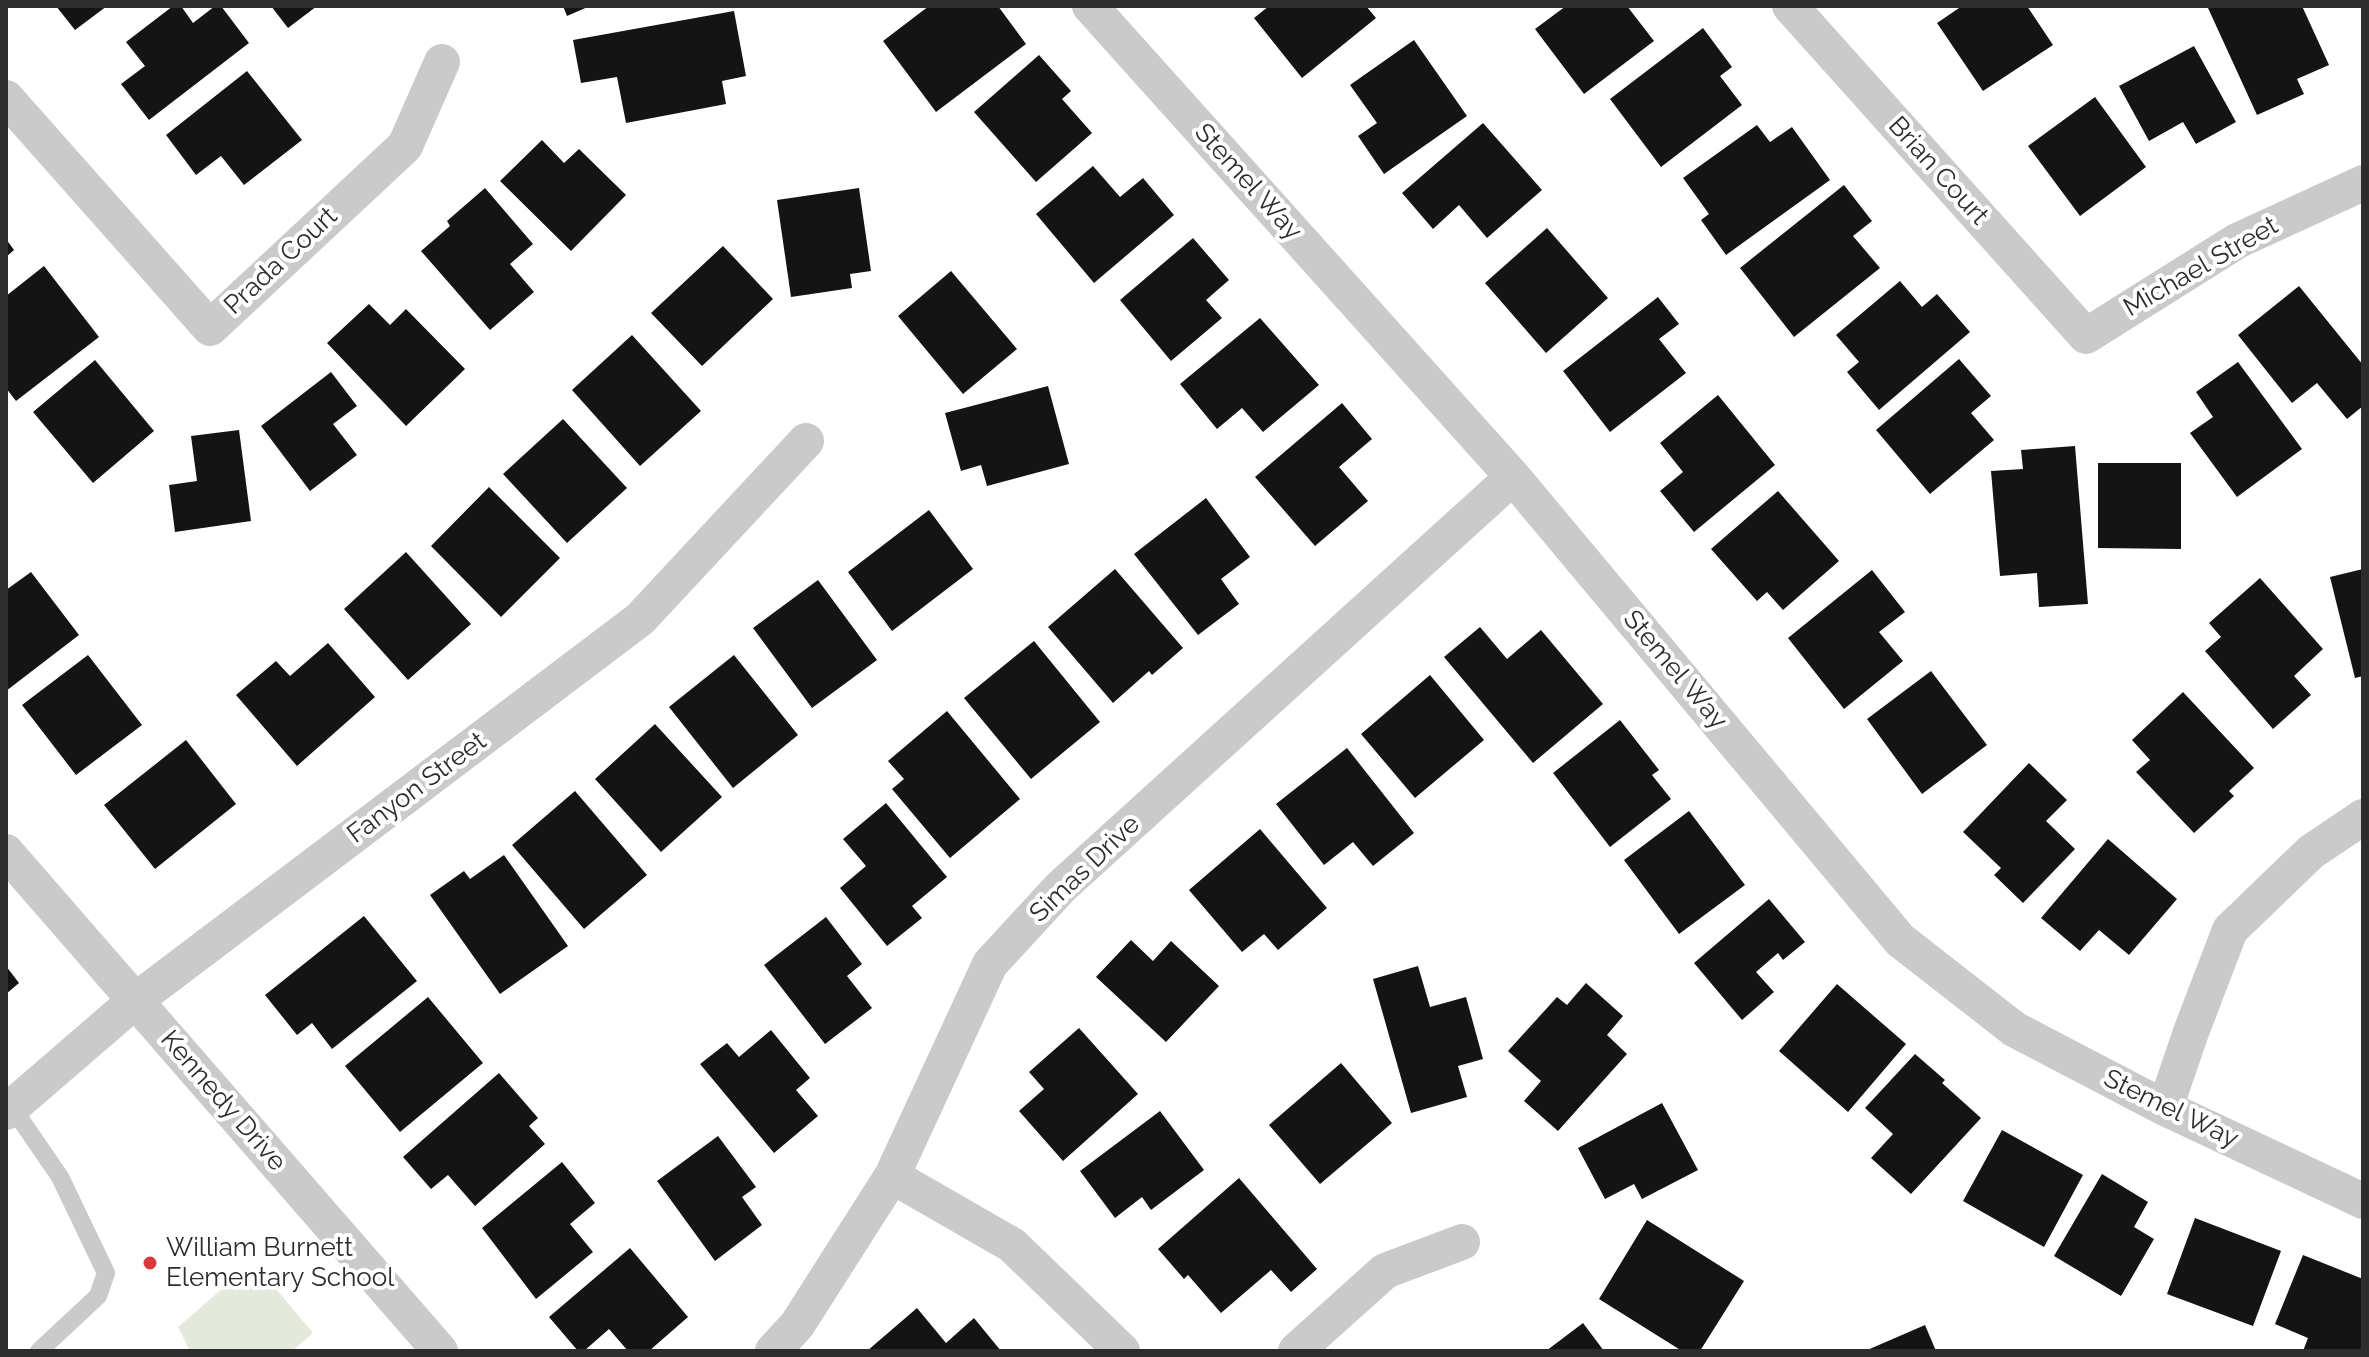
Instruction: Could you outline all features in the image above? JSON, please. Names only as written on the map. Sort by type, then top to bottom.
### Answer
[{"type":"street","name":"Stemel Way","points":[[1090,6],[1513,477],[1900,940],[2014,1029],[2165,1108],[2363,1201]]},
{"type":"street","name":"Brian Court","points":[[1790,6],[2086,336]]},
{"type":"street","name":"Prada Court","points":[[6,98],[210,328],[405,146],[442,62]]},
{"type":"street","name":"Michael Street","points":[[2086,336],[2237,241],[2363,183]]},
{"type":"street","name":"Fanyon Street","points":[[9,1110],[136,1000],[640,619],[806,441]]},
{"type":"street","name":"Simas Drive","points":[[773,1351],[797,1325],[892,1176],[990,964],[1061,887],[1513,477]]},
{"type":"street","points":[[2165,1108],[2230,930],[2311,852],[2363,817]]},
{"type":"street","name":"Kennedy Drive","points":[[6,852],[440,1351]]},
{"type":"street","points":[[892,1176],[1012,1245],[1122,1351]]},
{"type":"street","points":[[1296,1351],[1385,1271],[1462,1242]]},
{"type":"lane","points":[[9,1110],[60,1177],[106,1273],[98,1296],[39,1351]]},
{"type":"green space","points":[[244,1270],[250,1277],[260,1270],[313,1333],[292,1351],[190,1351],[178,1327]]},
{"type":"building","points":[[56,6],[107,6],[75,30]]},
{"type":"building","points":[[173,6],[181,6],[193,23],[215,6],[221,6],[249,43],[149,120],[121,84],[145,66],[126,42]]},
{"type":"building","points":[[271,6],[317,6],[288,28]]},
{"type":"building","points":[[563,6],[590,6],[567,16]]},
{"type":"building","points":[[929,6],[998,6],[1026,44],[936,112],[883,41]]},
{"type":"building","points":[[1269,6],[1366,6],[1376,18],[1302,78],[1254,18]]},
{"type":"building","points":[[1566,6],[1627,6],[1654,41],[1584,94],[1535,29]]},
{"type":"building","points":[[1962,6],[2027,6],[2053,45],[1983,91],[1937,23]]},
{"type":"building","points":[[2302,6],[2329,65],[2297,79],[2304,94],[2257,115],[2208,8]]},
{"type":"building","points":[[734,11],[746,76],[722,81],[726,104],[626,123],[617,77],[581,83],[573,40]]},
{"type":"building","points":[[1703,28],[1732,67],[1720,76],[1742,105],[1661,167],[1610,99]]},
{"type":"building","points":[[1414,40],[1467,116],[1384,174],[1358,136],[1377,123],[1350,85]]},
{"type":"building","points":[[2194,46],[2236,122],[2196,144],[2183,122],[2149,141],[2119,86]]},
{"type":"building","points":[[1039,55],[1071,91],[1062,99],[1092,133],[1036,182],[974,112]]},
{"type":"building","points":[[247,71],[302,140],[244,185],[221,156],[196,175],[166,135]]},
{"type":"building","points":[[2095,97],[2146,167],[2080,216],[2028,146]]},
{"type":"building","points":[[1483,123],[1542,190],[1487,238],[1459,205],[1433,229],[1402,193]]},
{"type":"building","points":[[1757,125],[1770,142],[1792,127],[1830,180],[1726,255],[1701,220],[1709,214],[1683,178]]},
{"type":"building","points":[[542,140],[564,163],[579,149],[626,195],[571,251],[500,181]]},
{"type":"building","points":[[1093,166],[1120,197],[1143,178],[1174,215],[1094,283],[1036,214]]},
{"type":"building","points":[[1844,185],[1872,221],[1853,236],[1880,268],[1794,337],[1740,268]]},
{"type":"building","points":[[485,188],[533,244],[510,264],[534,292],[490,330],[421,251],[450,226],[447,221]]},
{"type":"building","points":[[859,188],[871,271],[850,274],[852,288],[791,297],[777,200]]},
{"type":"building","points":[[1547,228],[1608,298],[1546,353],[1485,283]]},
{"type":"building","points":[[1193,238],[1229,280],[1206,300],[1222,318],[1171,361],[1120,300]]},
{"type":"building","points":[[6,239],[14,250],[6,257]]},
{"type":"building","points":[[723,246],[773,299],[702,366],[651,313]]},
{"type":"building","points":[[44,266],[99,337],[16,401],[6,388],[6,296]]},
{"type":"building","points":[[951,271],[1017,349],[963,394],[898,316]]},
{"type":"building","points":[[1900,281],[1922,307],[1937,294],[1970,332],[1879,410],[1847,372],[1859,362],[1836,335]]},
{"type":"building","points":[[2299,286],[2363,365],[2363,406],[2347,419],[2317,383],[2292,403],[2238,335]]},
{"type":"building","points":[[1658,297],[1679,324],[1659,339],[1686,373],[1610,432],[1563,371]]},
{"type":"building","points":[[369,304],[390,325],[406,309],[465,369],[406,426],[327,343]]},
{"type":"building","points":[[1260,318],[1319,385],[1263,432],[1242,408],[1217,429],[1180,384]]},
{"type":"building","points":[[632,335],[701,411],[640,466],[572,390]]},
{"type":"building","points":[[1959,359],[1991,396],[1971,413],[1994,440],[1930,494],[1876,430]]},
{"type":"building","points":[[95,360],[154,431],[93,483],[33,412]]},
{"type":"building","points":[[2238,362],[2302,449],[2237,497],[2190,433],[2213,417],[2196,392]]},
{"type":"building","points":[[331,372],[357,406],[333,424],[357,455],[310,491],[261,426]]},
{"type":"building","points":[[1048,386],[1069,464],[987,486],[981,465],[961,471],[945,413]]},
{"type":"building","points":[[1718,395],[1775,465],[1694,532],[1660,491],[1683,472],[1660,443]]},
{"type":"building","points":[[1342,403],[1372,439],[1339,467],[1368,501],[1315,546],[1255,477]]},
{"type":"building","points":[[563,419],[627,488],[567,543],[503,474]]},
{"type":"building","points":[[239,430],[251,521],[175,532],[169,485],[197,481],[191,436]]},
{"type":"building","points":[[2075,446],[2088,604],[2039,607],[2037,573],[2000,576],[1991,471],[2023,469],[2021,450]]},
{"type":"building","points":[[2098,463],[2181,463],[2181,549],[2098,548]]},
{"type":"building","points":[[489,487],[560,558],[501,617],[431,546]]},
{"type":"building","points":[[1778,491],[1839,561],[1783,610],[1767,592],[1757,601],[1711,549]]},
{"type":"building","points":[[1206,498],[1250,557],[1221,579],[1239,604],[1198,635],[1134,554]]},
{"type":"building","points":[[929,510],[973,569],[892,631],[848,572]]},
{"type":"building","points":[[406,552],[471,624],[408,680],[344,609]]},
{"type":"building","points":[[1115,569],[1183,648],[1152,675],[1149,671],[1113,703],[1048,627]]},
{"type":"building","points":[[2363,569],[2363,676],[2355,678],[2330,577]]},
{"type":"building","points":[[1872,570],[1905,612],[1879,632],[1903,661],[1844,709],[1788,638]]},
{"type":"building","points":[[31,572],[79,635],[6,691],[6,590]]},
{"type":"building","points":[[2260,578],[2323,649],[2294,676],[2311,695],[2273,729],[2205,651],[2221,637],[2209,623]]},
{"type":"building","points":[[818,580],[877,660],[812,708],[753,628]]},
{"type":"building","points":[[1480,627],[1507,659],[1541,630],[1603,704],[1533,763],[1444,657]]},
{"type":"building","points":[[1034,641],[1100,722],[1031,779],[964,698]]},
{"type":"building","points":[[328,643],[375,697],[297,766],[236,695],[276,661],[290,676]]},
{"type":"building","points":[[88,655],[142,725],[76,775],[22,705]]},
{"type":"building","points":[[734,655],[798,735],[733,788],[669,707]]},
{"type":"building","points":[[1931,671],[1987,745],[1922,794],[1867,719]]},
{"type":"building","points":[[1430,675],[1484,740],[1415,798],[1361,734]]},
{"type":"building","points":[[2183,692],[2254,768],[2229,791],[2234,796],[2194,833],[2136,772],[2150,760],[2132,740]]},
{"type":"building","points":[[947,711],[1020,799],[950,858],[892,789],[904,779],[888,761]]},
{"type":"building","points":[[1620,720],[1659,770],[1652,775],[1671,799],[1610,847],[1553,773]]},
{"type":"building","points":[[655,724],[722,797],[661,852],[595,779]]},
{"type":"building","points":[[186,740],[236,804],[155,869],[104,805]]},
{"type":"building","points":[[1347,748],[1414,833],[1373,866],[1353,842],[1324,865],[1276,804]]},
{"type":"building","points":[[2029,763],[2067,800],[2046,821],[2075,849],[2023,903],[1994,875],[2001,868],[1963,832]]},
{"type":"building","points":[[575,791],[647,875],[584,929],[512,845]]},
{"type":"building","points":[[886,803],[947,877],[912,906],[922,918],[887,946],[840,888],[866,866],[843,839]]},
{"type":"building","points":[[1689,811],[1745,885],[1679,934],[1624,860]]},
{"type":"building","points":[[1260,829],[1327,908],[1278,950],[1264,934],[1242,952],[1189,890]]},
{"type":"building","points":[[2108,839],[2177,899],[2129,955],[2099,930],[2080,951],[2041,918]]},
{"type":"building","points":[[504,855],[568,946],[500,994],[430,895],[464,871],[470,879]]},
{"type":"building","points":[[1769,899],[1805,942],[1783,960],[1778,953],[1756,972],[1774,992],[1742,1020],[1694,963]]},
{"type":"building","points":[[364,916],[417,981],[332,1049],[312,1023],[297,1035],[265,995]]},
{"type":"building","points":[[826,917],[862,964],[847,976],[872,1008],[825,1044],[764,965]]},
{"type":"building","points":[[1131,940],[1153,961],[1171,941],[1219,986],[1166,1042],[1096,977]]},
{"type":"building","points":[[6,966],[19,983],[6,994]]},
{"type":"building","points":[[1418,966],[1430,1007],[1466,997],[1483,1059],[1458,1066],[1467,1097],[1411,1113],[1373,979]]},
{"type":"building","points":[[1586,983],[1623,1016],[1607,1035],[1627,1054],[1558,1131],[1524,1101],[1541,1081],[1508,1051],[1557,997],[1567,1005]]},
{"type":"building","points":[[1837,984],[1906,1044],[1848,1112],[1779,1051]]},
{"type":"building","points":[[428,997],[483,1063],[400,1132],[345,1066]]},
{"type":"building","points":[[1079,1028],[1138,1094],[1063,1161],[1019,1111],[1044,1089],[1029,1072]]},
{"type":"building","points":[[771,1030],[810,1078],[796,1090],[818,1116],[774,1153],[700,1064],[727,1043],[739,1057]]},
{"type":"building","points":[[1915,1054],[1981,1118],[1911,1194],[1871,1158],[1893,1134],[1865,1108]]},
{"type":"building","points":[[1341,1063],[1392,1123],[1320,1184],[1269,1125]]},
{"type":"building","points":[[499,1073],[538,1118],[529,1126],[545,1144],[475,1206],[448,1175],[431,1189],[403,1157]]},
{"type":"building","points":[[1662,1103],[1698,1170],[1642,1199],[1634,1184],[1605,1199],[1578,1148]]},
{"type":"building","points":[[1160,1111],[1204,1170],[1151,1210],[1142,1197],[1115,1218],[1080,1171]]},
{"type":"building","points":[[2002,1130],[2083,1175],[2044,1247],[1963,1201]]},
{"type":"building","points":[[718,1136],[756,1187],[742,1197],[762,1225],[715,1261],[657,1181]]},
{"type":"building","points":[[562,1162],[595,1203],[570,1224],[593,1252],[536,1299],[482,1228]]},
{"type":"building","points":[[2102,1174],[2148,1202],[2134,1227],[2154,1239],[2121,1296],[2054,1256]]},
{"type":"building","points":[[1239,1178],[1317,1269],[1291,1292],[1271,1270],[1221,1313],[1188,1275],[1184,1279],[1158,1249]]},
{"type":"building","points":[[2195,1218],[2281,1251],[2253,1326],[2167,1294]]},
{"type":"building","points":[[1647,1220],[1744,1281],[1700,1351],[1682,1351],[1599,1299]]},
{"type":"building","points":[[630,1248],[688,1317],[649,1351],[628,1351],[609,1329],[584,1351],[578,1351],[549,1317]]},
{"type":"building","points":[[2303,1255],[2363,1279],[2363,1351],[2303,1351],[2308,1338],[2275,1324]]},
{"type":"building","points":[[917,1308],[946,1343],[974,1318],[1001,1351],[867,1351]]},
{"type":"building","points":[[1583,1323],[1604,1351],[1546,1351]]},
{"type":"building","points":[[1925,1325],[1936,1351],[1865,1351]]},
{"type":"place","name":"William Burnett Elementary School","points":[[150,1263]]}]
